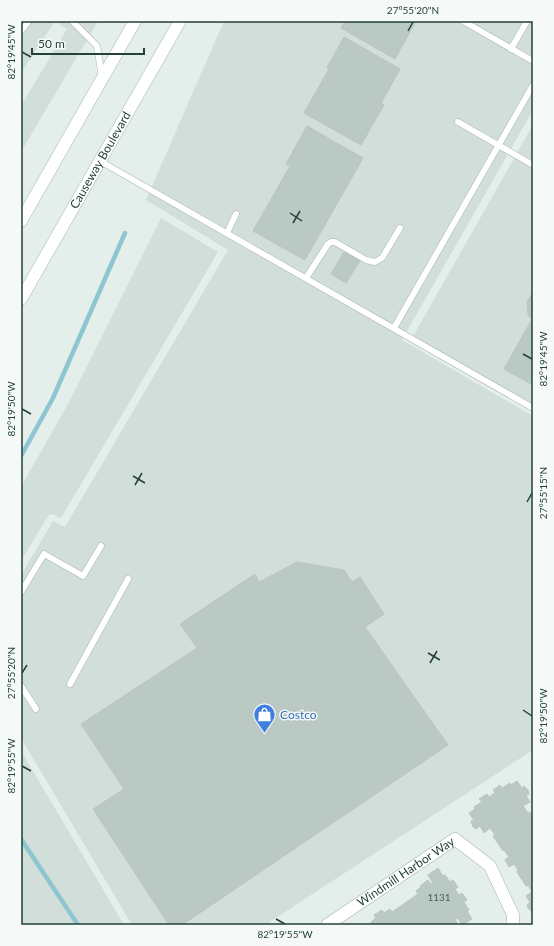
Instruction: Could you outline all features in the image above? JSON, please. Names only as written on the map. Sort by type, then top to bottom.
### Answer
[{"type":"main road","points":[[21,221],[135,21]]},
{"type":"main road","name":"Causeway Boulevard","points":[[21,299],[180,21]]},
{"type":"main road","name":"Windmill Harbor Way","points":[[327,925],[455,839],[490,866],[513,915],[513,925]]},
{"type":"lane","points":[[21,31],[29,21]]},
{"type":"lane","points":[[72,21],[97,46],[102,79]]},
{"type":"lane","points":[[463,21],[533,61]]},
{"type":"lane","points":[[511,49],[527,21]]},
{"type":"lane","points":[[394,328],[533,85]]},
{"type":"lane","points":[[458,122],[533,165]]},
{"type":"lane","points":[[100,161],[533,408]]},
{"type":"lane","points":[[227,233],[236,214]]},
{"type":"lane","points":[[306,278],[328,244],[331,242],[335,242],[366,260],[375,262],[382,258],[400,228]]},
{"type":"lane","points":[[21,592],[44,554],[83,576],[100,546]]},
{"type":"lane","points":[[70,684],[128,579]]},
{"type":"lane","points":[[21,686],[36,709]]},
{"type":"shaded area","points":[[21,21],[55,21],[21,73]]},
{"type":"shaded area","points":[[55,21],[98,21],[21,152],[21,106],[67,29]]},
{"type":"shaded area","points":[[224,21],[533,21],[533,110],[402,340],[533,416],[533,750],[265,925],[132,925],[21,738],[21,575],[53,521],[65,527],[228,250],[146,200]]},
{"type":"shaded area","points":[[533,125],[533,409],[412,338]]},
{"type":"shaded area","points":[[161,218],[218,252],[61,518],[52,514],[48,516],[21,561],[21,487],[68,404]]},
{"type":"shaded area","points":[[21,751],[124,925],[21,925]]},
{"type":"building","points":[[345,21],[416,21],[395,59],[341,28]]},
{"type":"building","points":[[344,37],[400,69],[381,103],[384,105],[361,145],[304,113],[329,69],[327,68]]},
{"type":"building","points":[[307,126],[363,158],[305,260],[253,231],[290,166],[286,164]]},
{"type":"building","points":[[344,252],[360,261],[346,283],[331,274]]},
{"type":"building","points":[[533,292],[533,385],[504,369],[532,319],[528,315],[527,302]]},
{"type":"building","name":"Costco","points":[[297,562],[344,570],[352,582],[360,577],[384,614],[365,627],[448,745],[182,925],[169,925],[93,809],[124,789],[81,724],[197,648],[180,624],[255,574],[259,582]]},
{"type":"building","points":[[517,781],[522,788],[524,786],[528,790],[529,794],[526,796],[530,802],[523,806],[533,817],[532,912],[527,905],[530,902],[526,896],[532,892],[528,885],[526,886],[514,864],[509,867],[505,860],[509,857],[493,836],[495,835],[490,828],[484,833],[480,826],[476,829],[473,827],[471,821],[474,820],[469,813],[475,809],[474,807],[482,802],[479,799],[487,794],[489,797],[495,793],[493,790],[500,785],[502,788]]},
{"type":"building","points":[[438,868],[443,876],[445,875],[450,882],[453,880],[458,887],[455,889],[459,895],[462,893],[467,900],[464,902],[472,919],[463,925],[457,918],[455,919],[457,923],[455,925],[372,925],[371,922],[376,918],[374,915],[382,910],[384,913],[390,909],[392,912],[418,894],[416,891],[428,880],[431,884],[433,883],[428,875]]},
{"type":"waterway","points":[[21,456],[53,398],[125,233]]},
{"type":"waterway","points":[[21,839],[78,925]]},
{"type":"place","name":"Costco","points":[[264,734]]}]
